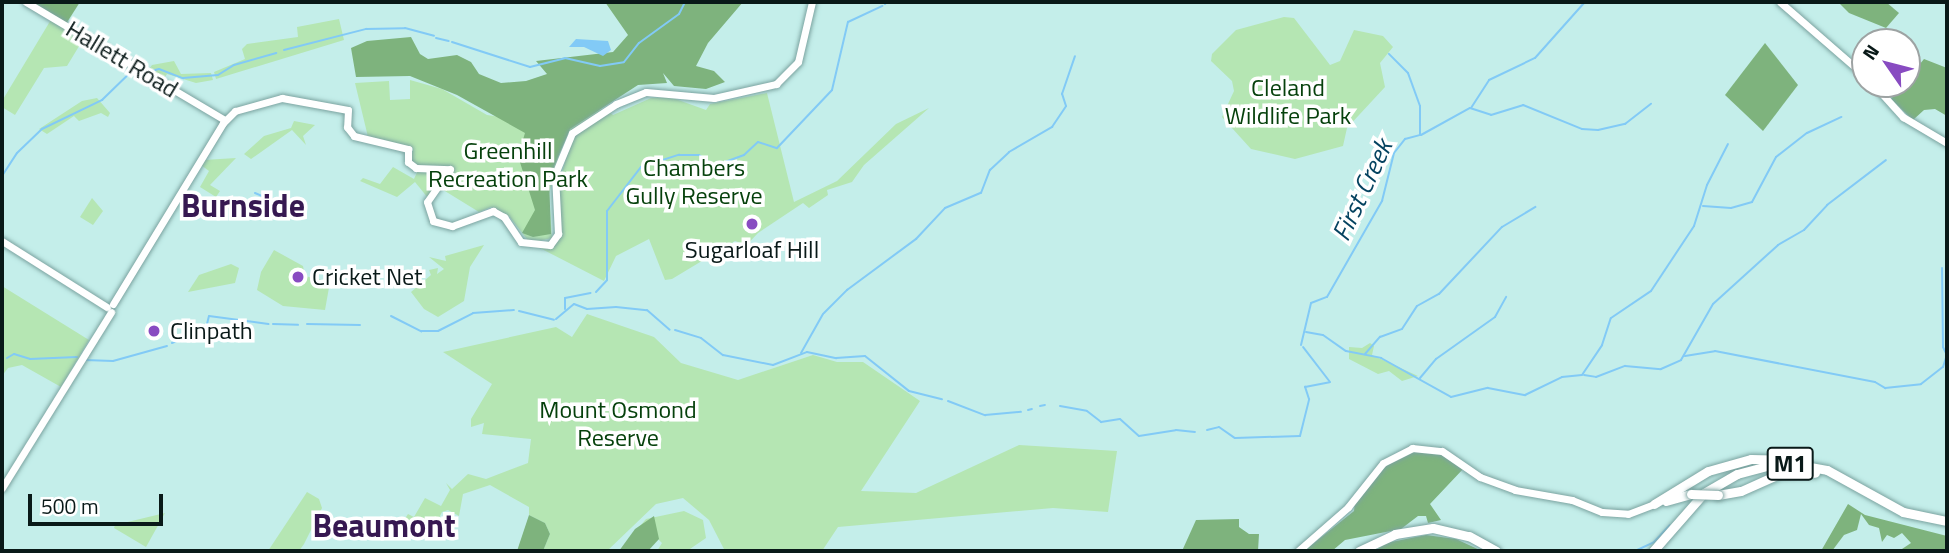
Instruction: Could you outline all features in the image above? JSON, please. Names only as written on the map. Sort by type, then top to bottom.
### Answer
[{"type":"highway","points":[[1655,506],[1702,473],[1765,458],[1829,468],[1886,503]]},
{"type":"highway","name":"M1","points":[[1653,551],[1704,493],[1758,467],[1790,464],[1827,470],[1912,515],[1947,523]]},
{"type":"highway","name":"M1","points":[[1659,551],[1692,508],[1731,480],[1777,468],[1834,476],[1901,515],[1947,523]]},
{"type":"highway","name":"M1","points":[[1655,506],[1687,494],[1735,494],[1792,471],[1834,476]]},
{"type":"highway","points":[[1359,551],[1395,534],[1423,528],[1461,533],[1496,551]]},
{"type":"highway","points":[[1368,551],[1399,537],[1427,532],[1461,537],[1489,551]]},
{"type":"main road","name":"Hallett Road","points":[[26,2],[224,117]]},
{"type":"main road","points":[[3,483],[224,117],[282,98],[344,109],[351,113],[347,128],[354,136],[408,149],[408,162],[416,168],[451,170],[427,202],[433,221],[452,226],[493,211],[505,217],[521,242],[550,245],[558,234],[555,174],[572,133],[616,104],[646,92],[714,97],[776,85],[798,62],[812,2]]},
{"type":"main road","points":[[1780,2],[1851,64]]},
{"type":"main road","points":[[1886,98],[1903,117],[1947,143]]},
{"type":"main road","points":[[2,242],[110,308]]},
{"type":"main road","points":[[1298,551],[1306,548],[1344,512],[1388,460],[1419,447],[1442,451],[1485,479],[1540,498],[1572,500],[1616,514],[1655,506]]},
{"type":"green space","points":[[36,2],[80,2],[66,24],[34,5]]},
{"type":"green space","points":[[605,2],[743,2],[708,43],[696,66],[714,71],[725,82],[706,89],[674,86],[663,73],[667,83],[638,85],[570,129],[549,178],[551,234],[533,237],[522,233],[535,210],[518,156],[525,133],[457,95],[410,76],[356,77],[351,48],[367,41],[411,37],[420,54],[428,59],[457,55],[471,62],[479,74],[501,83],[526,81],[547,74],[536,61],[613,52],[628,35]]},
{"type":"green space","points":[[1838,2],[1886,2],[1899,13],[1886,28],[1849,13]]},
{"type":"green space","name":"Cleland Wildlife Park","points":[[1284,17],[1294,18],[1330,65],[1340,61],[1354,30],[1383,36],[1393,47],[1380,63],[1385,87],[1347,128],[1343,146],[1295,159],[1251,149],[1222,117],[1234,91],[1232,81],[1211,61],[1212,54],[1236,30]]},
{"type":"green space","points":[[52,18],[84,38],[67,66],[44,68],[15,115],[2,107],[2,101]]},
{"type":"green space","points":[[339,19],[344,40],[216,79],[214,72],[245,59],[242,49],[247,44],[298,37],[297,27]]},
{"type":"green space","points":[[1765,43],[1798,85],[1763,131],[1725,95]]},
{"type":"green space","points":[[1924,59],[1947,68],[1947,116],[1935,109],[1924,110],[1913,120],[1891,99],[1921,98],[1921,63]]},
{"type":"green space","points":[[174,61],[181,74],[211,73],[213,80],[196,83],[167,74],[163,80],[148,71],[152,65]]},
{"type":"green space","name":"Greenhill Recreation Park","points":[[410,80],[442,89],[487,115],[545,124],[604,109],[569,133],[559,154],[549,194],[552,238],[530,243],[509,216],[491,207],[479,212],[440,188],[453,176],[451,167],[419,166],[411,162],[413,148],[368,137],[355,83],[389,81],[390,100],[410,99]]},
{"type":"green space","name":"Chambers Gully Reserve","points":[[767,93],[794,202],[837,181],[896,124],[929,108],[864,165],[852,182],[827,190],[828,195],[809,208],[803,203],[758,233],[741,251],[741,243],[735,241],[672,279],[665,280],[649,239],[616,256],[604,281],[536,246],[550,247],[560,234],[555,195],[573,136],[609,112],[613,115],[651,98],[670,97],[706,110],[710,104]]},
{"type":"green space","points":[[97,98],[110,113],[108,117],[101,113],[79,121],[74,116],[47,134],[39,129],[82,101]]},
{"type":"green space","points":[[294,121],[315,125],[303,136],[306,145],[292,130],[251,159],[244,154],[264,136],[291,128]]},
{"type":"green space","points":[[236,158],[210,185],[220,191],[216,197],[200,187],[209,171],[201,165],[204,160]]},
{"type":"green space","points":[[393,167],[414,179],[419,168],[446,169],[428,198],[415,182],[397,197],[360,181],[363,178],[380,184]]},
{"type":"green space","points":[[92,198],[103,211],[93,225],[80,217]]},
{"type":"green space","points":[[484,245],[470,267],[464,301],[438,317],[424,309],[411,292],[431,275],[429,270],[438,268],[437,274],[444,269],[429,257],[446,261],[445,256]]},
{"type":"green space","points":[[274,250],[303,266],[305,276],[330,282],[325,310],[283,306],[257,290],[261,272]]},
{"type":"green space","points":[[231,264],[239,268],[235,283],[188,292],[199,275]]},
{"type":"green space","points":[[2,286],[89,340],[61,387],[22,365],[8,368],[2,376]]},
{"type":"green space","name":"Mount Osmond Reserve","points":[[587,314],[654,337],[681,363],[738,380],[813,355],[837,362],[863,362],[920,401],[861,491],[916,493],[1019,445],[1117,451],[1108,512],[1053,508],[838,527],[822,551],[725,551],[709,520],[683,498],[656,504],[607,551],[543,551],[550,534],[545,523],[529,515],[529,507],[490,485],[463,494],[459,516],[448,510],[442,512],[433,530],[401,525],[408,514],[414,517],[425,498],[441,506],[450,490],[446,483],[452,489],[468,474],[486,479],[528,463],[531,439],[482,434],[484,423],[471,427],[471,419],[492,384],[443,352],[556,327],[572,337]]},
{"type":"green space","points":[[1370,343],[1374,346],[1372,355],[1418,376],[1402,381],[1389,371],[1378,374],[1349,359],[1349,347],[1362,348]]},
{"type":"green space","points":[[1412,450],[1438,452],[1464,468],[1430,504],[1441,520],[1428,523],[1426,516],[1418,516],[1401,529],[1345,540],[1332,551],[1304,551],[1354,511],[1355,501],[1388,462]]},
{"type":"green space","points":[[307,492],[319,499],[322,508],[304,544],[299,551],[268,551]]},
{"type":"green space","points":[[1848,504],[1865,515],[1947,536],[1947,551],[1899,551],[1911,543],[1902,533],[1894,538],[1887,535],[1882,542],[1879,528],[1869,525],[1861,514],[1857,530],[1844,535],[1832,551],[1821,551]]},
{"type":"green space","points":[[684,511],[703,520],[706,538],[687,551],[657,551],[662,543],[657,538],[619,551],[646,519]]},
{"type":"green space","points":[[165,513],[146,547],[114,528],[115,525]]},
{"type":"green space","points":[[529,515],[545,523],[550,534],[543,551],[517,551]]},
{"type":"green space","points":[[654,516],[659,539],[648,551],[619,551],[635,529]]},
{"type":"green space","points":[[1239,519],[1239,527],[1249,534],[1259,534],[1258,551],[1182,551],[1196,520]]},
{"type":"green space","points":[[1426,535],[1456,539],[1482,551],[1375,551],[1386,543]]},
{"type":"water","points":[[576,39],[608,41],[611,50],[603,56],[584,47],[569,47]]},
{"type":"waterway","points":[[452,42],[530,67],[565,58],[600,66],[624,62],[639,43],[679,14],[685,2]]},
{"type":"waterway","points":[[1471,108],[1489,80],[1535,58],[1584,3]]},
{"type":"waterway","points":[[596,292],[607,280],[607,211],[641,167],[679,155],[699,155],[714,166],[744,155],[758,142],[777,148],[832,90],[848,22],[883,6]]},
{"type":"waterway","points":[[284,50],[366,29],[405,28],[434,36]]},
{"type":"waterway","points":[[436,38],[449,41]]},
{"type":"waterway","points":[[152,71],[159,69],[183,78],[218,75],[234,65],[276,53]]},
{"type":"waterway","name":"First Creek","points":[[1301,345],[1311,303],[1327,297],[1382,201],[1394,153],[1405,139],[1420,135],[1420,106],[1408,73],[1389,54]]},
{"type":"waterway","points":[[824,313],[847,290],[916,239],[945,208],[981,193],[990,170],[1009,152],[1052,127],[1066,106],[1062,94],[1075,56]]},
{"type":"waterway","points":[[2,176],[17,153],[42,129],[102,100],[133,70]]},
{"type":"waterway","points":[[1421,135],[1470,108],[1491,115],[1523,105],[1582,129],[1598,130],[1625,124],[1651,104]]},
{"type":"waterway","points":[[1703,206],[1731,208],[1752,202],[1776,157],[1807,133],[1841,117]]},
{"type":"waterway","points":[[1306,332],[1323,335],[1346,351],[1381,358],[1451,397],[1488,388],[1525,395],[1562,377],[1582,375],[1602,345],[1611,318],[1651,291],[1694,226],[1707,185],[1728,144]]},
{"type":"waterway","points":[[1584,375],[1596,377],[1625,366],[1661,369],[1681,360],[1713,304],[1778,245],[1804,230],[1827,205],[1886,160]]},
{"type":"waterway","points":[[255,193],[262,196]]},
{"type":"waterway","points":[[1365,354],[1380,337],[1402,329],[1417,306],[1439,294],[1502,227],[1535,207]]},
{"type":"waterway","points":[[1685,356],[1715,351],[1875,382],[1885,388],[1921,384],[1943,367],[1947,355],[1943,347],[1942,268]]},
{"type":"waterway","points":[[565,309],[565,298],[591,293]]},
{"type":"waterway","points":[[1420,378],[1436,359],[1495,317],[1506,297]]},
{"type":"waterway","name":"First Creek","points":[[556,319],[574,304],[587,309],[616,307],[647,310],[670,330]]},
{"type":"waterway","name":"First Creek","points":[[391,316],[421,331],[438,331],[473,313],[514,310]]},
{"type":"waterway","name":"First Creek","points":[[519,311],[554,320]]},
{"type":"waterway","points":[[801,353],[823,314]]},
{"type":"waterway","name":"First Creek","points":[[172,343],[206,328],[209,316],[268,324]]},
{"type":"waterway","name":"First Creek","points":[[273,324],[298,325]]},
{"type":"waterway","name":"First Creek","points":[[307,324],[360,325]]},
{"type":"waterway","name":"First Creek","points":[[675,330],[701,338],[723,355],[773,365],[807,352],[836,358],[865,356],[909,391],[942,399]]},
{"type":"waterway","name":"First Creek","points":[[85,360],[113,361],[167,346]]},
{"type":"waterway","name":"First Creek","points":[[1207,430],[1219,427],[1235,438],[1300,436],[1309,399],[1305,387],[1330,382],[1303,347]]},
{"type":"waterway","name":"First Creek","points":[[7,358],[14,354],[30,359],[77,357]]},
{"type":"waterway","name":"First Creek","points":[[948,401],[985,415],[1021,412]]},
{"type":"waterway","name":"First Creek","points":[[1040,406],[1045,405]]},
{"type":"waterway","name":"First Creek","points":[[1060,406],[1087,411],[1101,422],[1120,419],[1139,436],[1176,430],[1195,432]]},
{"type":"waterway","name":"First Creek","points":[[1028,410],[1032,409]]},
{"type":"waterway","points":[[1635,551],[1654,542],[1670,525]]},
{"type":"place","name":"Sugarloaf Hill","points":[[752,224]]},
{"type":"place","name":"Cricket Net","points":[[298,277]]},
{"type":"place","name":"Clinpath","points":[[154,331]]},
{"type":"district","name":"Burnside","points":[[243,205]]},
{"type":"district","name":"Beaumont","points":[[384,525]]}]
